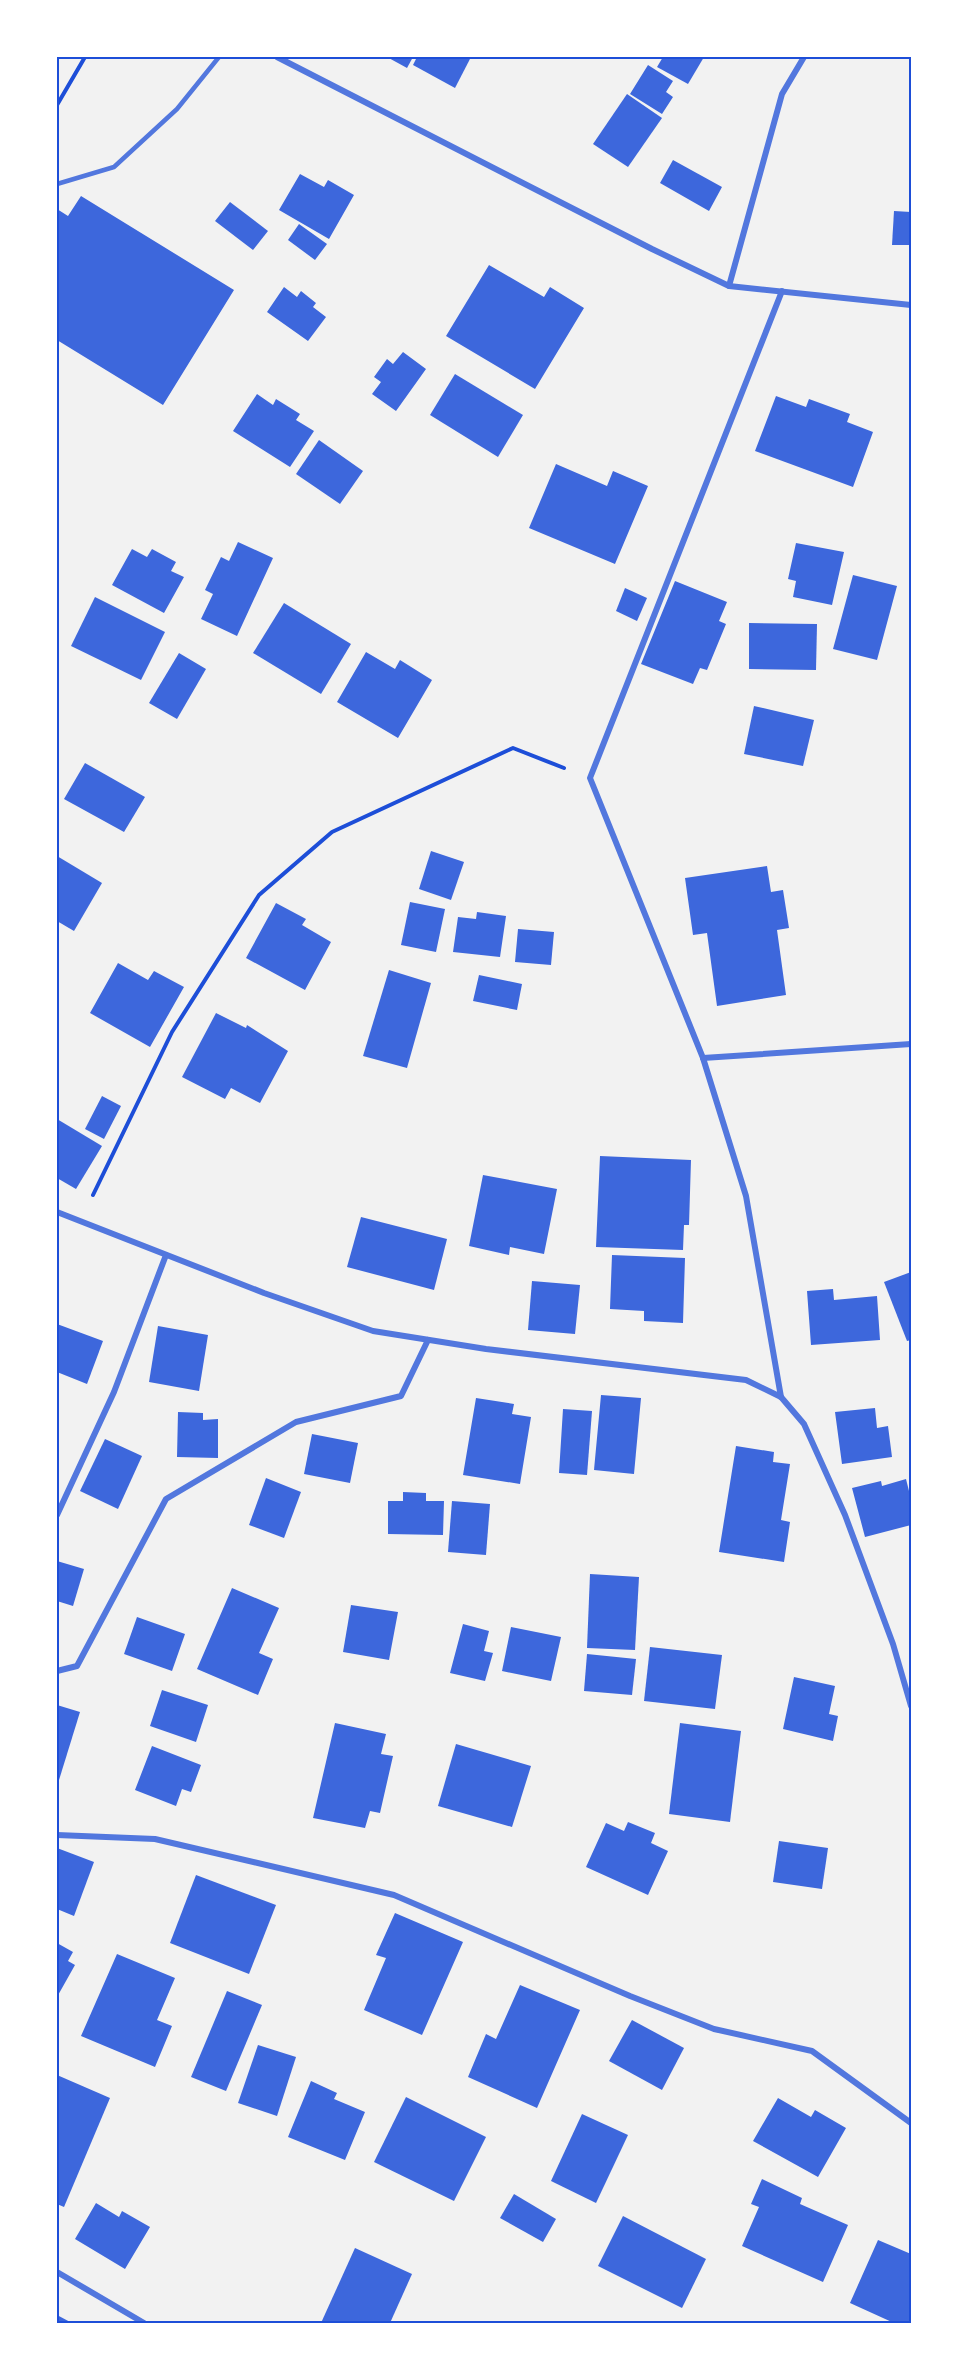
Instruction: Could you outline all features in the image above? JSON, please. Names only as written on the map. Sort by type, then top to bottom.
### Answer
[{"type":"street","points":[[277,57],[729,286],[911,305]]},
{"type":"street","points":[[729,286],[782,94],[804,57]]},
{"type":"street","points":[[781,1397],[746,1196],[703,1058],[590,778],[782,291]]},
{"type":"street","points":[[703,1058],[911,1044]]},
{"type":"street","points":[[57,1212],[264,1293],[373,1331],[598,1364],[746,1380],[781,1397],[804,1424],[845,1515],[893,1644],[911,1706]]},
{"type":"street","points":[[57,1515],[114,1392],[166,1255]]},
{"type":"street","points":[[57,1671],[77,1666],[166,1499],[296,1422],[401,1396],[428,1340]]},
{"type":"street","points":[[57,1835],[155,1839],[394,1895],[630,1996],[714,2029],[812,2051],[911,2123]]},
{"type":"street","points":[[57,2272],[144,2323]]},
{"type":"lane","points":[[57,184],[114,166],[177,109],[219,57]]},
{"type":"path","points":[[57,105],[85,57]]},
{"type":"path","points":[[81,1222],[172,1032],[259,895],[267,888],[332,832],[513,748],[590,778]]},
{"type":"building","points":[[387,57],[413,57],[407,68]]},
{"type":"building","points":[[417,57],[471,57],[455,88],[413,65]]},
{"type":"building","points":[[663,57],[704,57],[688,84],[657,67]]},
{"type":"building","points":[[648,65],[673,81],[666,92],[673,97],[662,114],[630,94]]},
{"type":"building","points":[[627,94],[662,118],[628,167],[593,144]]},
{"type":"building","points":[[673,160],[722,187],[709,211],[660,183]]},
{"type":"building","points":[[300,174],[324,187],[328,180],[354,195],[329,239],[279,210]]},
{"type":"building","points":[[81,196],[234,290],[163,405],[57,340],[57,209],[68,216]]},
{"type":"building","points":[[230,202],[268,231],[253,250],[215,221]]},
{"type":"building","points":[[894,211],[911,212],[911,245],[892,245]]},
{"type":"building","points":[[299,224],[327,244],[315,260],[288,240]]},
{"type":"building","points":[[489,265],[544,297],[550,287],[584,308],[535,389],[446,336]]},
{"type":"building","points":[[284,287],[297,297],[301,291],[316,303],[313,307],[326,317],[308,341],[267,312]]},
{"type":"building","points":[[403,352],[426,369],[396,411],[372,394],[381,382],[374,377],[387,359],[393,364]]},
{"type":"building","points":[[455,374],[523,415],[498,457],[430,415]]},
{"type":"building","points":[[257,394],[273,405],[276,399],[300,414],[296,420],[314,431],[290,467],[233,431]]},
{"type":"building","points":[[776,396],[806,407],[809,399],[850,414],[847,422],[873,432],[853,487],[755,451]]},
{"type":"building","points":[[319,440],[363,471],[340,504],[296,474]]},
{"type":"building","points":[[556,464],[607,486],[613,471],[648,486],[615,564],[529,528]]},
{"type":"building","points":[[238,542],[273,558],[237,636],[201,619],[213,594],[205,590],[221,557],[229,561]]},
{"type":"building","points":[[796,543],[844,552],[832,605],[793,597],[796,581],[788,579]]},
{"type":"building","points":[[132,549],[147,557],[152,549],[176,562],[171,571],[184,577],[164,613],[112,585]]},
{"type":"building","points":[[853,575],[897,586],[877,660],[833,649]]},
{"type":"building","points":[[675,581],[727,602],[719,621],[726,624],[707,670],[700,668],[693,684],[641,664]]},
{"type":"building","points":[[625,588],[647,598],[637,621],[616,611]]},
{"type":"building","points":[[95,597],[165,632],[141,680],[71,646]]},
{"type":"building","points":[[284,603],[351,644],[321,694],[253,653]]},
{"type":"building","points":[[749,623],[817,624],[816,670],[749,669]]},
{"type":"building","points":[[366,652],[395,669],[400,660],[432,680],[398,738],[337,702]]},
{"type":"building","points":[[179,653],[206,669],[177,719],[149,703]]},
{"type":"building","points":[[754,706],[814,720],[803,766],[744,754]]},
{"type":"building","points":[[85,763],[145,797],[124,832],[64,799]]},
{"type":"building","points":[[431,851],[464,862],[451,900],[419,889]]},
{"type":"building","points":[[57,856],[102,883],[74,931],[57,921]]},
{"type":"building","points":[[767,866],[771,892],[783,890],[789,928],[777,930],[786,995],[717,1006],[707,933],[693,935],[685,878]]},
{"type":"building","points":[[410,902],[445,909],[436,952],[401,945]]},
{"type":"building","points":[[276,903],[306,919],[302,925],[331,942],[305,990],[246,958]]},
{"type":"building","points":[[477,912],[506,916],[500,957],[453,952],[458,917],[476,919]]},
{"type":"building","points":[[518,929],[554,932],[551,965],[515,962]]},
{"type":"building","points":[[118,963],[148,980],[154,971],[184,987],[150,1047],[90,1013]]},
{"type":"building","points":[[389,970],[431,983],[407,1068],[363,1056]]},
{"type":"building","points":[[479,975],[522,984],[517,1010],[473,1001]]},
{"type":"building","points":[[216,1013],[246,1028],[247,1025],[288,1051],[260,1103],[231,1088],[225,1099],[182,1077]]},
{"type":"building","points":[[102,1096],[121,1106],[104,1139],[85,1129]]},
{"type":"building","points":[[57,1119],[102,1146],[76,1189],[57,1178]]},
{"type":"building","points":[[600,1156],[691,1160],[689,1225],[684,1225],[683,1250],[596,1247]]},
{"type":"building","points":[[483,1175],[557,1189],[544,1254],[510,1247],[509,1255],[469,1246]]},
{"type":"building","points":[[361,1217],[447,1239],[434,1290],[347,1267]]},
{"type":"building","points":[[612,1255],[685,1258],[683,1323],[644,1321],[644,1311],[610,1309]]},
{"type":"building","points":[[911,1272],[911,1340],[907,1341],[884,1282]]},
{"type":"building","points":[[532,1281],[580,1285],[575,1334],[528,1330]]},
{"type":"building","points":[[833,1289],[834,1300],[877,1296],[880,1340],[811,1345],[807,1291]]},
{"type":"building","points":[[57,1324],[103,1341],[87,1384],[57,1372]]},
{"type":"building","points":[[158,1326],[208,1335],[199,1391],[149,1382]]},
{"type":"building","points":[[601,1395],[641,1398],[634,1474],[594,1470]]},
{"type":"building","points":[[476,1398],[514,1404],[512,1414],[531,1417],[520,1484],[463,1475]]},
{"type":"building","points":[[875,1408],[877,1428],[888,1426],[892,1457],[842,1464],[835,1412]]},
{"type":"building","points":[[563,1409],[592,1411],[587,1475],[559,1473]]},
{"type":"building","points":[[178,1412],[203,1413],[203,1420],[218,1419],[218,1458],[177,1457]]},
{"type":"building","points":[[312,1434],[358,1443],[350,1483],[304,1474]]},
{"type":"building","points":[[105,1439],[142,1456],[118,1509],[80,1491]]},
{"type":"building","points":[[736,1446],[774,1452],[773,1462],[790,1464],[781,1520],[790,1522],[784,1562],[719,1552]]},
{"type":"building","points":[[266,1478],[301,1492],[284,1538],[249,1525]]},
{"type":"building","points":[[906,1479],[911,1499],[911,1525],[865,1537],[852,1488],[881,1481],[882,1486]]},
{"type":"building","points":[[403,1492],[426,1493],[426,1501],[444,1501],[443,1535],[388,1534],[388,1501],[403,1501]]},
{"type":"building","points":[[452,1501],[490,1504],[486,1555],[448,1552]]},
{"type":"building","points":[[57,1561],[84,1569],[73,1606],[57,1601]]},
{"type":"building","points":[[590,1574],[639,1577],[635,1650],[587,1648]]},
{"type":"building","points":[[232,1588],[279,1608],[259,1653],[273,1659],[258,1695],[197,1669]]},
{"type":"building","points":[[351,1605],[398,1612],[389,1660],[343,1652]]},
{"type":"building","points":[[137,1617],[185,1634],[172,1671],[124,1654]]},
{"type":"building","points":[[463,1624],[489,1631],[484,1651],[493,1653],[485,1681],[450,1673]]},
{"type":"building","points":[[511,1627],[561,1637],[551,1681],[502,1671]]},
{"type":"building","points":[[650,1647],[722,1655],[715,1709],[644,1701]]},
{"type":"building","points":[[587,1654],[636,1659],[632,1695],[584,1691]]},
{"type":"building","points":[[794,1677],[835,1686],[829,1714],[838,1716],[833,1741],[783,1729]]},
{"type":"building","points":[[162,1690],[208,1705],[196,1742],[150,1726]]},
{"type":"building","points":[[57,1705],[80,1712],[59,1780],[57,1779]]},
{"type":"building","points":[[335,1723],[386,1734],[381,1754],[393,1756],[380,1813],[370,1811],[365,1828],[313,1818]]},
{"type":"building","points":[[680,1723],[741,1731],[730,1822],[669,1814]]},
{"type":"building","points":[[456,1744],[531,1766],[512,1827],[438,1806]]},
{"type":"building","points":[[152,1746],[201,1765],[191,1792],[182,1789],[176,1806],[135,1790]]},
{"type":"building","points":[[628,1822],[655,1833],[651,1843],[668,1851],[648,1895],[586,1867],[606,1823],[624,1831]]},
{"type":"building","points":[[779,1841],[828,1848],[822,1889],[773,1882]]},
{"type":"building","points":[[57,1848],[94,1862],[74,1916],[57,1909]]},
{"type":"building","points":[[196,1875],[276,1905],[249,1974],[170,1943]]},
{"type":"building","points":[[395,1913],[463,1942],[422,2035],[364,2010],[386,1958],[376,1955]]},
{"type":"building","points":[[57,1943],[73,1952],[68,1961],[75,1965],[57,1997]]},
{"type":"building","points":[[117,1954],[175,1978],[157,2020],[172,2026],[155,2067],[81,2036]]},
{"type":"building","points":[[520,1985],[580,2010],[537,2108],[468,2077],[486,2034],[496,2039]]},
{"type":"building","points":[[227,1991],[262,2005],[226,2091],[191,2077]]},
{"type":"building","points":[[632,2020],[684,2048],[662,2090],[609,2061]]},
{"type":"building","points":[[258,2045],[296,2057],[277,2116],[238,2103]]},
{"type":"building","points":[[57,2075],[110,2098],[64,2207],[57,2204]]},
{"type":"building","points":[[311,2081],[337,2093],[334,2099],[365,2112],[345,2160],[288,2137]]},
{"type":"building","points":[[406,2097],[486,2137],[454,2201],[374,2162]]},
{"type":"building","points":[[778,2098],[811,2117],[815,2110],[846,2128],[818,2177],[753,2141]]},
{"type":"building","points":[[582,2114],[628,2135],[596,2203],[551,2181]]},
{"type":"building","points":[[762,2179],[802,2198],[800,2204],[848,2225],[823,2282],[742,2246],[759,2207],[751,2204]]},
{"type":"building","points":[[514,2194],[556,2219],[543,2242],[500,2218]]},
{"type":"building","points":[[96,2203],[119,2217],[122,2211],[150,2227],[125,2269],[75,2239]]},
{"type":"building","points":[[623,2216],[706,2259],[682,2308],[598,2266]]},
{"type":"building","points":[[878,2240],[911,2254],[910,2323],[894,2323],[850,2303]]},
{"type":"building","points":[[355,2248],[412,2274],[390,2323],[321,2323]]},
{"type":"building","points":[[57,2315],[72,2323],[57,2323]]}]
